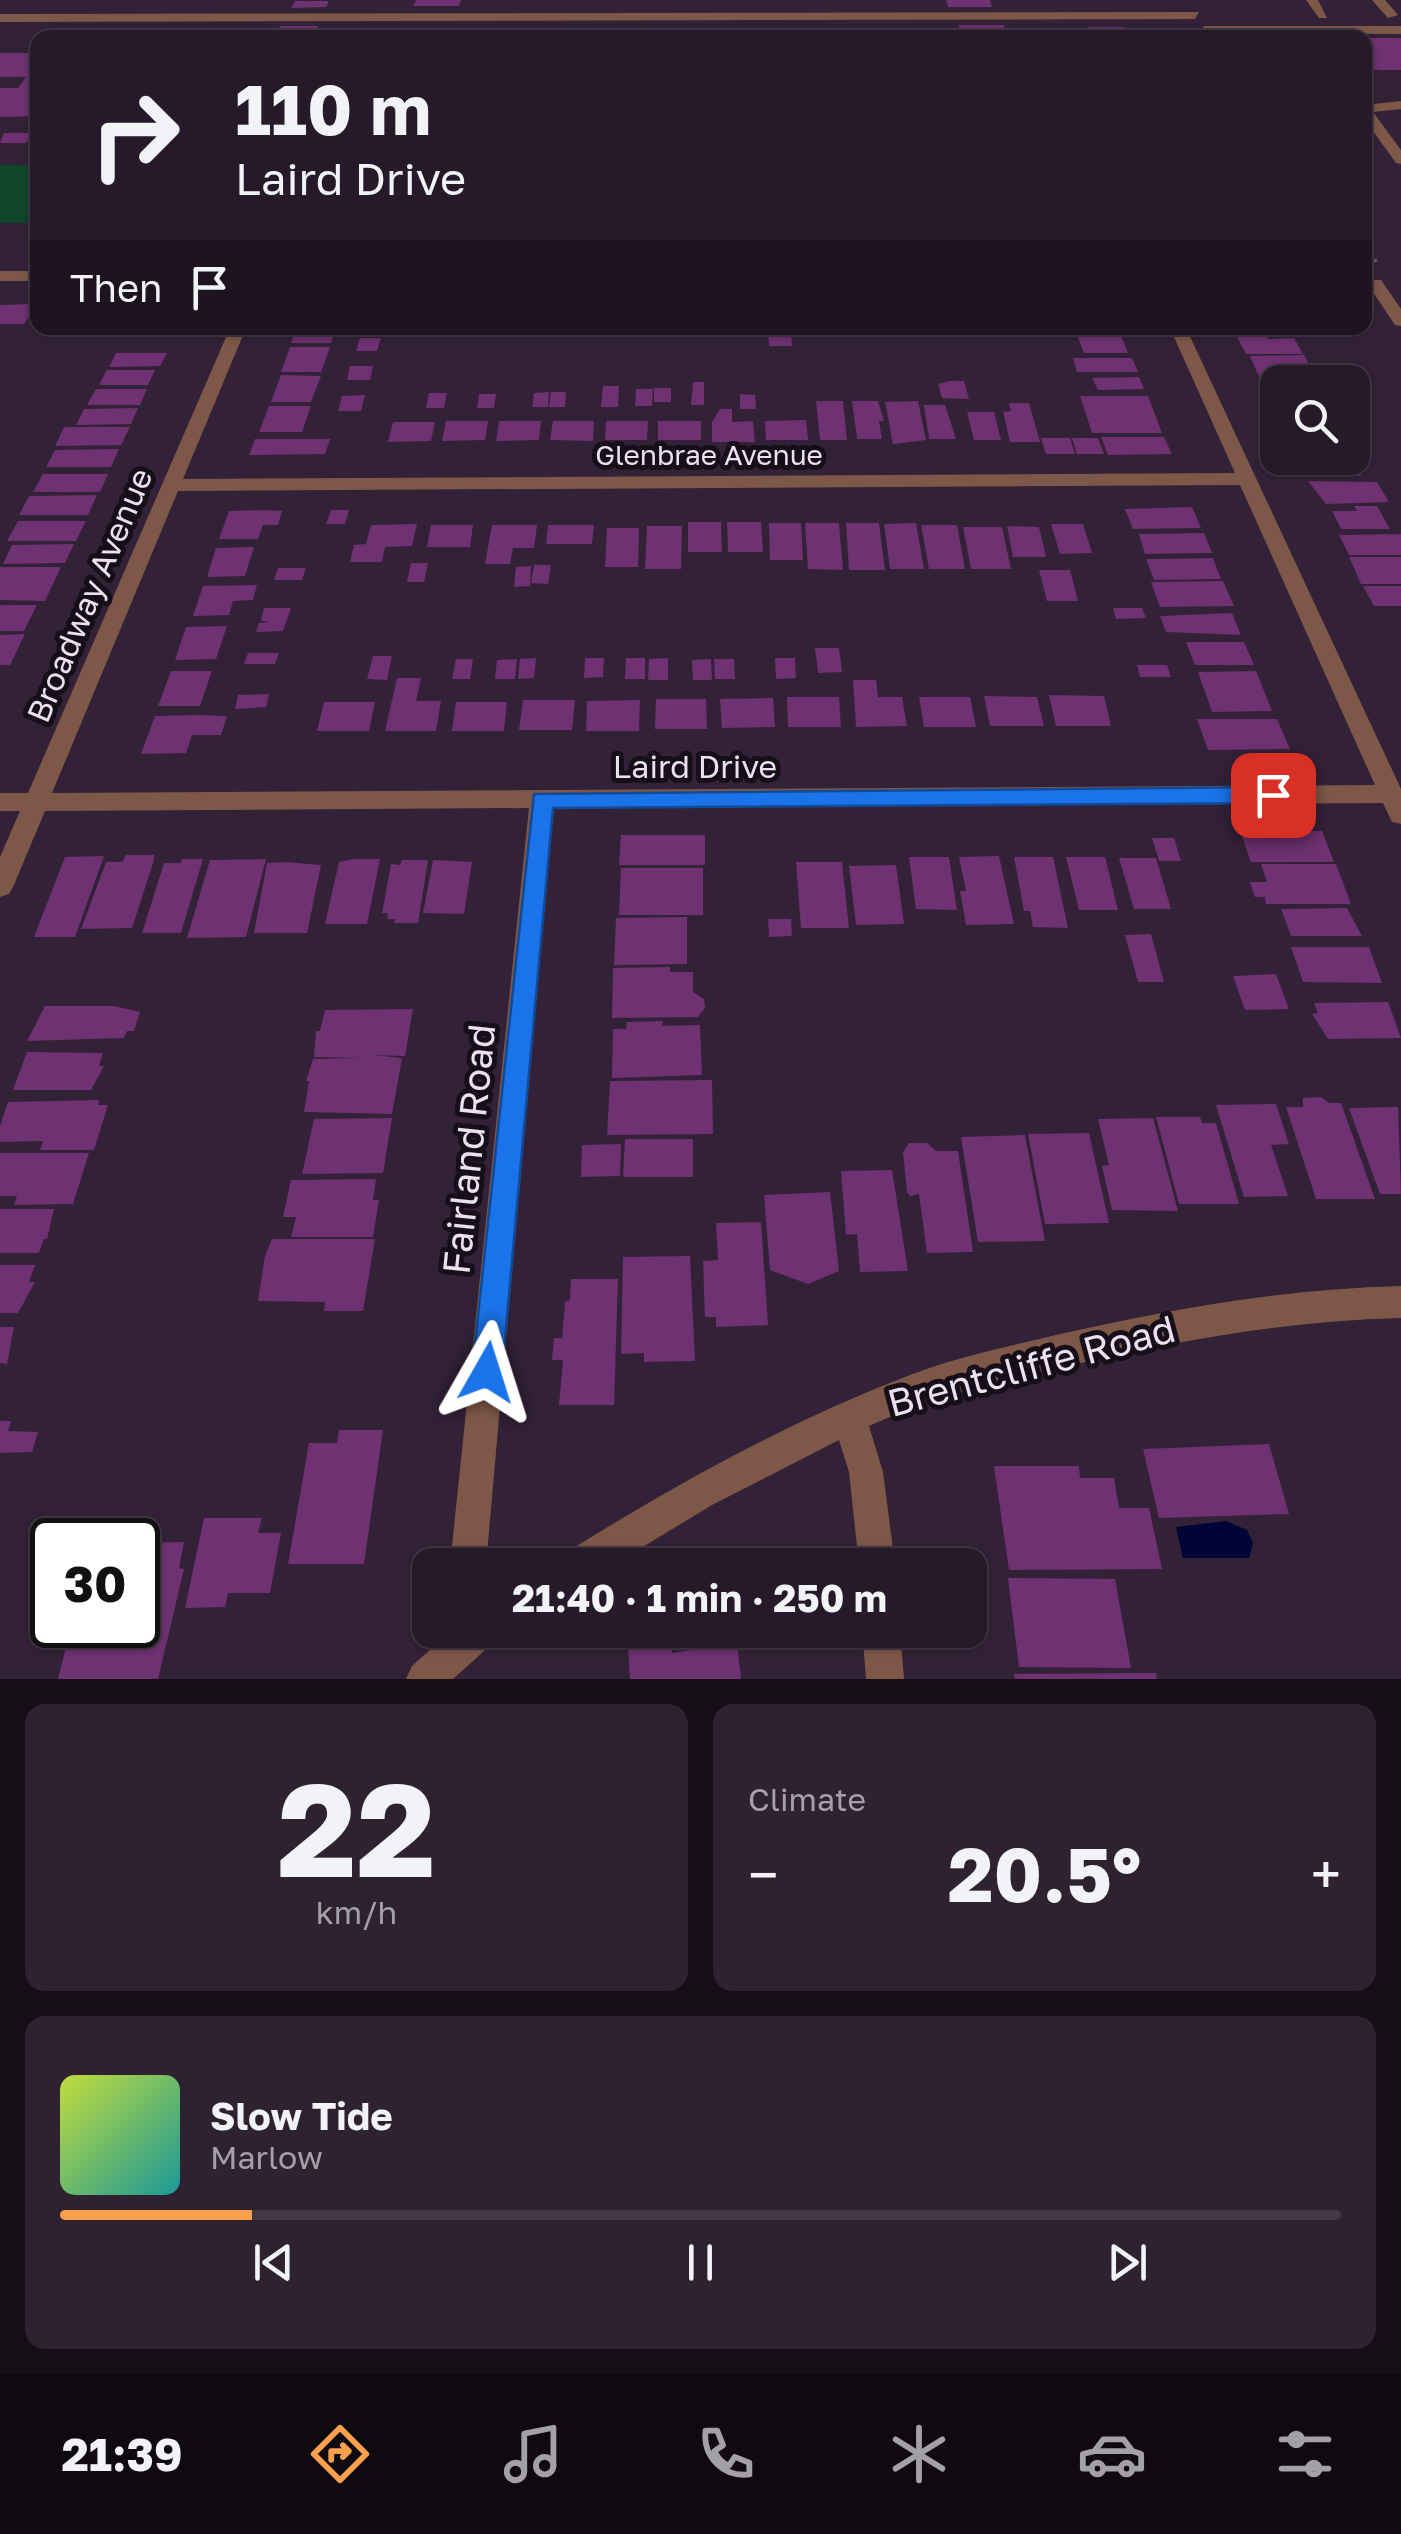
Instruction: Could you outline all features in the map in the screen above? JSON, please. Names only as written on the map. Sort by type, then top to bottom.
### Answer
[{"type":"street","points":[[107,18],[120,0]]},
{"type":"street","points":[[361,30],[374,0]]},
{"type":"street","points":[[1032,0],[1045,30]]},
{"type":"street","points":[[1186,0],[1204,30]]},
{"type":"street","points":[[1312,0],[1323,15]]},
{"type":"street","points":[[1378,0],[1392,14]]},
{"type":"street","points":[[0,18],[1195,15]]},
{"type":"street","points":[[1372,31],[1401,30]]},
{"type":"street","points":[[1383,92],[1401,92]]},
{"type":"street","points":[[1372,109],[1401,105]]},
{"type":"street","points":[[1372,120],[1401,160]]},
{"type":"street","points":[[0,276],[30,276]]},
{"type":"street","points":[[1374,277],[1394,284]]},
{"type":"street","points":[[1374,277],[1401,322]]},
{"type":"street","name":"Broadway Avenue","points":[[0,887],[235,335]]},
{"type":"street","points":[[1181,335],[1396,805]]},
{"type":"street","name":"Glenbrae Avenue","points":[[171,484],[1247,479]]},
{"type":"street","name":"Laird Drive","points":[[0,802],[542,800],[1396,805]]},
{"type":"street","name":"Fairland Road","points":[[470,1548],[542,800]]},
{"type":"street","name":"Brentcliffe Road","points":[[609,1548],[769,1456],[912,1391],[1130,1334],[1244,1311],[1333,1302],[1401,1302]]},
{"type":"street","points":[[850,1419],[866,1472],[875,1548]]},
{"type":"street","points":[[426,1679],[460,1648]]},
{"type":"street","points":[[883,1648],[885,1679]]},
{"type":"green space","points":[[0,165],[30,165],[30,223],[0,223]]},
{"type":"shaded area","points":[[1226,1521],[1247,1530],[1253,1543],[1249,1558],[1183,1558],[1176,1527]]},
{"type":"building","points":[[416,0],[461,0],[459,6],[413,6]]},
{"type":"building","points":[[946,0],[990,0],[992,7],[948,7]]},
{"type":"building","points":[[295,1],[329,1],[326,7],[291,8]]},
{"type":"building","points":[[958,25],[1004,25],[1005,30],[961,30]]},
{"type":"building","points":[[280,26],[318,26],[316,30],[278,30]]},
{"type":"building","points":[[1088,27],[1126,30],[1089,30]]},
{"type":"building","points":[[410,28],[447,28],[446,30]]},
{"type":"building","points":[[1372,38],[1401,38],[1401,70],[1372,70]]},
{"type":"building","points":[[0,53],[30,53],[30,116],[0,117],[0,88],[18,88],[26,77],[0,77]]},
{"type":"building","points":[[4,133],[30,133],[26,143],[0,143]]},
{"type":"building","points":[[30,304],[30,314],[24,324],[0,324],[0,305]]},
{"type":"building","points":[[294,335],[334,335],[331,343],[291,343]]},
{"type":"building","points":[[768,335],[791,335],[792,346],[769,346]]},
{"type":"building","points":[[1077,335],[1121,335],[1128,353],[1084,353]]},
{"type":"building","points":[[1236,335],[1294,338],[1303,354],[1246,354]]},
{"type":"building","points":[[360,338],[381,338],[377,351],[356,351]]},
{"type":"building","points":[[290,347],[330,347],[321,372],[281,372]]},
{"type":"building","points":[[116,353],[167,353],[160,366],[109,367]]},
{"type":"building","points":[[1304,355],[1309,365],[1260,365],[1260,379],[1250,356]]},
{"type":"building","points":[[1073,358],[1132,358],[1138,372],[1077,372]]},
{"type":"building","points":[[350,366],[373,366],[370,380],[347,380]]},
{"type":"building","points":[[107,370],[155,370],[148,385],[99,385]]},
{"type":"building","points":[[281,375],[321,376],[311,402],[271,402]]},
{"type":"building","points":[[1139,377],[1144,389],[1098,390],[1092,378]]},
{"type":"building","points":[[964,381],[969,399],[942,398],[938,384]]},
{"type":"building","points":[[693,382],[704,382],[704,405],[691,405]]},
{"type":"building","points":[[603,386],[619,386],[618,407],[601,407]]},
{"type":"building","points":[[654,388],[671,388],[671,402],[654,402]]},
{"type":"building","points":[[96,389],[147,389],[140,405],[87,405]]},
{"type":"building","points":[[636,389],[653,389],[652,406],[635,406]]},
{"type":"building","points":[[549,392],[548,407],[532,407],[534,393]]},
{"type":"building","points":[[551,392],[566,392],[565,407],[549,407]]},
{"type":"building","points":[[429,393],[447,393],[444,408],[426,408]]},
{"type":"building","points":[[479,394],[496,394],[494,408],[477,408]]},
{"type":"building","points":[[740,394],[755,395],[756,409],[740,409]]},
{"type":"building","points":[[365,395],[361,411],[338,411],[342,396]]},
{"type":"building","points":[[1080,396],[1148,396],[1162,433],[1092,433]]},
{"type":"building","points":[[816,401],[843,401],[847,440],[820,440]]},
{"type":"building","points":[[852,401],[878,401],[884,421],[879,421],[882,439],[857,439]]},
{"type":"building","points":[[918,401],[926,440],[893,444],[885,402]]},
{"type":"building","points":[[1009,403],[1029,403],[1040,442],[1010,442],[1003,412],[1011,411]]},
{"type":"building","points":[[924,405],[945,405],[956,439],[929,439]]},
{"type":"building","points":[[269,406],[311,406],[302,432],[259,432]]},
{"type":"building","points":[[138,408],[131,424],[76,425],[84,409]]},
{"type":"building","points":[[720,409],[732,409],[732,422],[753,421],[755,442],[712,442],[712,422]]},
{"type":"building","points":[[967,412],[994,412],[1001,440],[974,440]]},
{"type":"building","points":[[806,420],[808,440],[766,440],[765,421]]},
{"type":"building","points":[[446,421],[488,421],[485,440],[442,441]]},
{"type":"building","points":[[499,421],[541,421],[539,440],[496,441]]},
{"type":"building","points":[[553,421],[594,421],[593,441],[550,440]]},
{"type":"building","points":[[606,421],[648,421],[647,440],[605,440]]},
{"type":"building","points":[[658,421],[701,421],[701,440],[658,440]]},
{"type":"building","points":[[393,422],[435,422],[431,441],[388,442]]},
{"type":"building","points":[[64,427],[130,427],[121,445],[55,446]]},
{"type":"building","points":[[1101,437],[1164,437],[1172,454],[1108,455]]},
{"type":"building","points":[[1041,438],[1070,438],[1075,454],[1046,454]]},
{"type":"building","points":[[1072,438],[1098,438],[1104,454],[1077,454]]},
{"type":"building","points":[[255,439],[330,439],[325,454],[249,455]]},
{"type":"building","points":[[119,449],[111,467],[46,467],[55,450]]},
{"type":"building","points":[[43,474],[108,474],[100,492],[33,492]]},
{"type":"building","points":[[1307,475],[1362,476],[1308,477]]},
{"type":"building","points":[[1308,481],[1377,482],[1389,502],[1326,504]]},
{"type":"building","points":[[97,495],[88,515],[19,515],[29,496]]},
{"type":"building","points":[[1354,506],[1377,506],[1390,529],[1341,529],[1332,511],[1357,511]]},
{"type":"building","points":[[1192,507],[1201,528],[1133,529],[1125,509]]},
{"type":"building","points":[[331,510],[349,510],[345,524],[326,524]]},
{"type":"building","points":[[229,511],[282,511],[278,525],[263,525],[258,539],[219,539]]},
{"type":"building","points":[[18,521],[86,521],[76,541],[7,541]]},
{"type":"building","points":[[688,522],[721,522],[722,552],[688,552]]},
{"type":"building","points":[[727,522],[761,522],[763,552],[728,552]]},
{"type":"building","points":[[769,523],[801,523],[803,560],[770,560]]},
{"type":"building","points":[[805,523],[839,523],[843,570],[808,569]]},
{"type":"building","points":[[846,523],[879,523],[885,570],[849,570]]},
{"type":"building","points":[[916,523],[924,569],[890,569],[884,524]]},
{"type":"building","points":[[417,524],[412,546],[385,547],[382,562],[350,562],[354,545],[366,544],[371,525]]},
{"type":"building","points":[[1051,524],[1083,524],[1092,553],[1060,554]]},
{"type":"building","points":[[431,525],[473,525],[470,547],[427,547]]},
{"type":"building","points":[[492,525],[537,525],[534,548],[513,548],[510,564],[485,564]]},
{"type":"building","points":[[548,525],[594,525],[592,544],[546,544]]},
{"type":"building","points":[[921,525],[957,525],[965,569],[929,569]]},
{"type":"building","points":[[647,526],[682,526],[681,569],[645,569]]},
{"type":"building","points":[[1007,526],[1039,527],[1046,557],[1013,557]]},
{"type":"building","points":[[963,527],[1002,527],[1011,569],[971,569]]},
{"type":"building","points":[[607,528],[639,528],[638,567],[605,567]]},
{"type":"building","points":[[1204,533],[1212,553],[1145,554],[1139,534]]},
{"type":"building","points":[[1401,534],[1401,555],[1349,555],[1339,535]]},
{"type":"building","points":[[74,544],[65,563],[3,564],[12,545]]},
{"type":"building","points":[[254,547],[245,576],[207,577],[216,548]]},
{"type":"building","points":[[1349,557],[1401,557],[1401,584],[1361,584]]},
{"type":"building","points":[[1213,558],[1221,579],[1154,580],[1146,559]]},
{"type":"building","points":[[411,563],[428,563],[424,582],[407,582]]},
{"type":"building","points":[[534,565],[551,565],[548,584],[531,583]]},
{"type":"building","points":[[531,566],[530,586],[514,587],[516,567]]},
{"type":"building","points":[[0,567],[61,567],[45,601],[0,600]]},
{"type":"building","points":[[278,568],[306,568],[302,580],[274,580]]},
{"type":"building","points":[[1039,570],[1070,570],[1078,601],[1047,601]]},
{"type":"building","points":[[1223,581],[1234,606],[1160,607],[1151,582]]},
{"type":"building","points":[[257,585],[253,600],[233,601],[229,615],[193,616],[203,586]]},
{"type":"building","points":[[1363,586],[1401,586],[1401,606],[1374,606]]},
{"type":"building","points":[[0,605],[37,605],[24,631],[0,631]]},
{"type":"building","points":[[264,608],[291,608],[283,631],[256,632],[259,623],[271,622],[261,621]]},
{"type":"building","points":[[1113,608],[1142,608],[1146,618],[1116,619]]},
{"type":"building","points":[[1232,613],[1241,635],[1166,632],[1160,616]]},
{"type":"building","points":[[227,626],[216,659],[175,660],[186,627]]},
{"type":"building","points":[[25,634],[10,665],[0,665],[0,635]]},
{"type":"building","points":[[1186,642],[1244,642],[1254,665],[1195,665]]},
{"type":"building","points":[[815,648],[839,648],[842,672],[818,673]]},
{"type":"building","points":[[248,653],[279,653],[275,664],[244,664]]},
{"type":"building","points":[[373,656],[392,656],[387,680],[367,679]]},
{"type":"building","points":[[536,658],[534,678],[518,679],[520,659]]},
{"type":"building","points":[[585,658],[604,658],[603,677],[584,678]]},
{"type":"building","points":[[626,658],[645,658],[645,679],[625,679]]},
{"type":"building","points":[[668,658],[668,680],[648,680],[649,659]]},
{"type":"building","points":[[775,658],[795,658],[796,678],[776,679]]},
{"type":"building","points":[[456,659],[473,659],[470,679],[452,679]]},
{"type":"building","points":[[517,659],[515,679],[495,679],[497,660]]},
{"type":"building","points":[[711,659],[712,680],[693,680],[692,660]]},
{"type":"building","points":[[714,659],[734,659],[735,679],[715,679]]},
{"type":"building","points":[[1137,665],[1167,665],[1171,677],[1140,677]]},
{"type":"building","points":[[171,671],[212,671],[200,706],[158,706]]},
{"type":"building","points":[[1256,671],[1272,711],[1212,712],[1198,672]]},
{"type":"building","points":[[397,678],[421,678],[416,701],[441,701],[436,731],[385,731]]},
{"type":"building","points":[[853,680],[876,680],[878,697],[902,697],[907,726],[856,727]]},
{"type":"building","points":[[269,694],[266,707],[235,709],[238,695]]},
{"type":"building","points":[[1049,695],[1104,696],[1111,726],[1056,726]]},
{"type":"building","points":[[984,696],[1037,697],[1044,726],[990,726]]},
{"type":"building","points":[[787,697],[839,697],[841,727],[788,727]]},
{"type":"building","points":[[919,697],[970,697],[976,727],[924,727]]},
{"type":"building","points":[[773,698],[775,727],[722,728],[720,699]]},
{"type":"building","points":[[656,699],[706,699],[707,729],[655,729]]},
{"type":"building","points":[[523,700],[575,700],[572,730],[519,730]]},
{"type":"building","points":[[640,700],[639,731],[586,731],[587,701]]},
{"type":"building","points":[[324,702],[375,702],[369,731],[317,731]]},
{"type":"building","points":[[456,702],[507,702],[504,731],[452,731]]},
{"type":"building","points":[[155,716],[227,716],[221,735],[192,735],[186,753],[141,754]]},
{"type":"building","points":[[1197,719],[1277,719],[1290,749],[1208,750]]},
{"type":"building","points":[[1240,831],[1322,831],[1334,862],[1251,862]]},
{"type":"building","points":[[621,835],[705,835],[705,865],[619,865]]},
{"type":"building","points":[[1152,838],[1174,838],[1181,861],[1159,861]]},
{"type":"building","points":[[126,855],[154,855],[132,928],[81,929],[106,862],[122,862]]},
{"type":"building","points":[[104,856],[75,937],[34,937],[65,857]]},
{"type":"building","points":[[999,856],[1014,924],[966,925],[960,891],[966,891],[959,857]]},
{"type":"building","points":[[909,857],[949,857],[957,910],[916,909]]},
{"type":"building","points":[[1014,857],[1053,857],[1068,928],[1033,927],[1030,911],[1024,911]]},
{"type":"building","points":[[1066,857],[1105,857],[1118,910],[1079,910]]},
{"type":"building","points":[[1119,858],[1156,858],[1171,909],[1134,909]]},
{"type":"building","points":[[182,859],[203,859],[181,933],[142,933],[164,863],[181,863]]},
{"type":"building","points":[[266,859],[246,937],[187,938],[210,860]]},
{"type":"building","points":[[380,859],[367,924],[325,924],[339,862]]},
{"type":"building","points":[[402,860],[428,860],[418,923],[394,923],[395,919],[387,919],[388,913],[382,913],[391,864],[400,865]]},
{"type":"building","points":[[433,860],[472,862],[464,914],[423,913]]},
{"type":"building","points":[[796,862],[842,862],[849,928],[801,928]]},
{"type":"building","points":[[267,863],[321,865],[307,933],[254,933]]},
{"type":"building","points":[[1261,864],[1336,864],[1351,904],[1266,904],[1265,897],[1255,897],[1250,882],[1267,882]]},
{"type":"building","points":[[896,865],[904,924],[856,925],[849,866]]},
{"type":"building","points":[[621,868],[703,868],[703,915],[619,915]]},
{"type":"building","points":[[1347,908],[1362,936],[1291,936],[1281,909]]},
{"type":"building","points":[[687,917],[687,964],[614,965],[616,918]]},
{"type":"building","points":[[768,919],[791,919],[792,936],[769,937]]},
{"type":"building","points":[[1151,934],[1164,982],[1138,982],[1125,935]]},
{"type":"building","points":[[1291,947],[1369,947],[1382,983],[1303,982]]},
{"type":"building","points":[[670,967],[670,972],[693,972],[693,992],[704,999],[705,1008],[698,1017],[612,1018],[613,968]]},
{"type":"building","points":[[1276,974],[1289,1009],[1245,1010],[1233,976]]},
{"type":"building","points":[[1388,1002],[1401,1038],[1328,1039],[1312,1014],[1318,1013],[1314,1003]]},
{"type":"building","points":[[45,1006],[114,1006],[140,1012],[134,1031],[127,1031],[124,1038],[27,1041]]},
{"type":"building","points":[[413,1009],[405,1056],[373,1055],[402,1058],[392,1114],[304,1112],[306,1081],[313,1059],[361,1058],[314,1057],[316,1031],[320,1031],[325,1010]]},
{"type":"building","points":[[663,1021],[662,1026],[700,1025],[702,1075],[612,1078],[613,1029],[626,1029],[627,1022]]},
{"type":"building","points":[[27,1052],[103,1053],[99,1066],[104,1066],[91,1090],[13,1090]]},
{"type":"building","points":[[712,1080],[713,1134],[607,1135],[610,1081]]},
{"type":"building","points":[[1321,1097],[1329,1103],[1341,1103],[1375,1199],[1316,1199],[1286,1107],[1303,1107],[1303,1098]]},
{"type":"building","points":[[99,1100],[98,1105],[108,1105],[94,1150],[40,1150],[43,1141],[0,1142],[0,1126],[8,1102]]},
{"type":"building","points":[[1276,1104],[1289,1144],[1271,1145],[1288,1196],[1244,1197],[1216,1105]]},
{"type":"building","points":[[1398,1107],[1401,1194],[1380,1194],[1349,1108]]},
{"type":"building","points":[[1156,1117],[1200,1117],[1202,1123],[1216,1123],[1239,1204],[1179,1204]]},
{"type":"building","points":[[392,1118],[383,1173],[302,1174],[314,1119]]},
{"type":"building","points":[[1153,1118],[1178,1211],[1112,1210],[1102,1166],[1109,1165],[1098,1119]]},
{"type":"building","points":[[1089,1133],[1109,1223],[1045,1224],[1028,1134]]},
{"type":"building","points":[[1025,1135],[1045,1241],[978,1242],[961,1137]]},
{"type":"building","points":[[625,1139],[693,1139],[693,1177],[623,1177]]},
{"type":"building","points":[[909,1143],[927,1143],[936,1151],[958,1151],[973,1252],[927,1253],[919,1194],[910,1196],[907,1192],[903,1152]]},
{"type":"building","points":[[621,1144],[620,1176],[581,1177],[582,1145]]},
{"type":"building","points":[[0,1153],[89,1153],[73,1204],[14,1205],[17,1196],[0,1196]]},
{"type":"building","points":[[892,1170],[908,1271],[860,1272],[857,1234],[846,1235],[841,1171]]},
{"type":"building","points":[[376,1179],[373,1200],[379,1200],[373,1237],[291,1237],[296,1217],[283,1217],[291,1180]]},
{"type":"building","points":[[830,1192],[839,1271],[808,1284],[770,1270],[764,1195]]},
{"type":"building","points":[[0,1209],[54,1209],[47,1239],[39,1253],[0,1253]]},
{"type":"building","points":[[761,1222],[768,1325],[716,1327],[716,1317],[705,1317],[703,1261],[718,1260],[716,1223]]},
{"type":"building","points":[[272,1239],[375,1239],[363,1311],[324,1311],[325,1302],[258,1301],[265,1256]]},
{"type":"building","points":[[690,1256],[695,1361],[644,1362],[644,1353],[621,1354],[623,1257]]},
{"type":"building","points":[[0,1265],[35,1265],[29,1282],[35,1282],[18,1313],[0,1313]]},
{"type":"building","points":[[571,1279],[618,1279],[614,1405],[559,1405],[563,1360],[552,1360],[554,1338],[562,1338]]},
{"type":"building","points":[[0,1327],[14,1327],[7,1364],[0,1363]]},
{"type":"building","points":[[0,1421],[11,1421],[8,1431],[38,1432],[32,1452],[0,1453]]},
{"type":"building","points":[[339,1430],[383,1430],[364,1564],[288,1564],[309,1443],[337,1443]]},
{"type":"building","points":[[1269,1444],[1289,1514],[1159,1518],[1143,1449]]},
{"type":"building","points":[[994,1466],[1079,1466],[1080,1478],[1114,1478],[1119,1508],[1149,1508],[1162,1569],[1009,1570]]},
{"type":"building","points":[[204,1518],[262,1518],[258,1533],[281,1533],[270,1593],[228,1593],[225,1607],[185,1608]]},
{"type":"building","points":[[184,1542],[179,1568],[184,1569],[158,1679],[58,1679],[66,1648],[160,1648],[160,1543]]},
{"type":"building","points":[[1008,1578],[1115,1579],[1131,1668],[1019,1667]]},
{"type":"building","points":[[628,1648],[671,1648],[672,1653],[738,1648],[741,1679],[630,1679]]},
{"type":"building","points":[[1156,1673],[1157,1679],[1015,1679],[1014,1674]]},
{"type":"route","points":[[487,1372],[542,800],[1273,795]]}]
